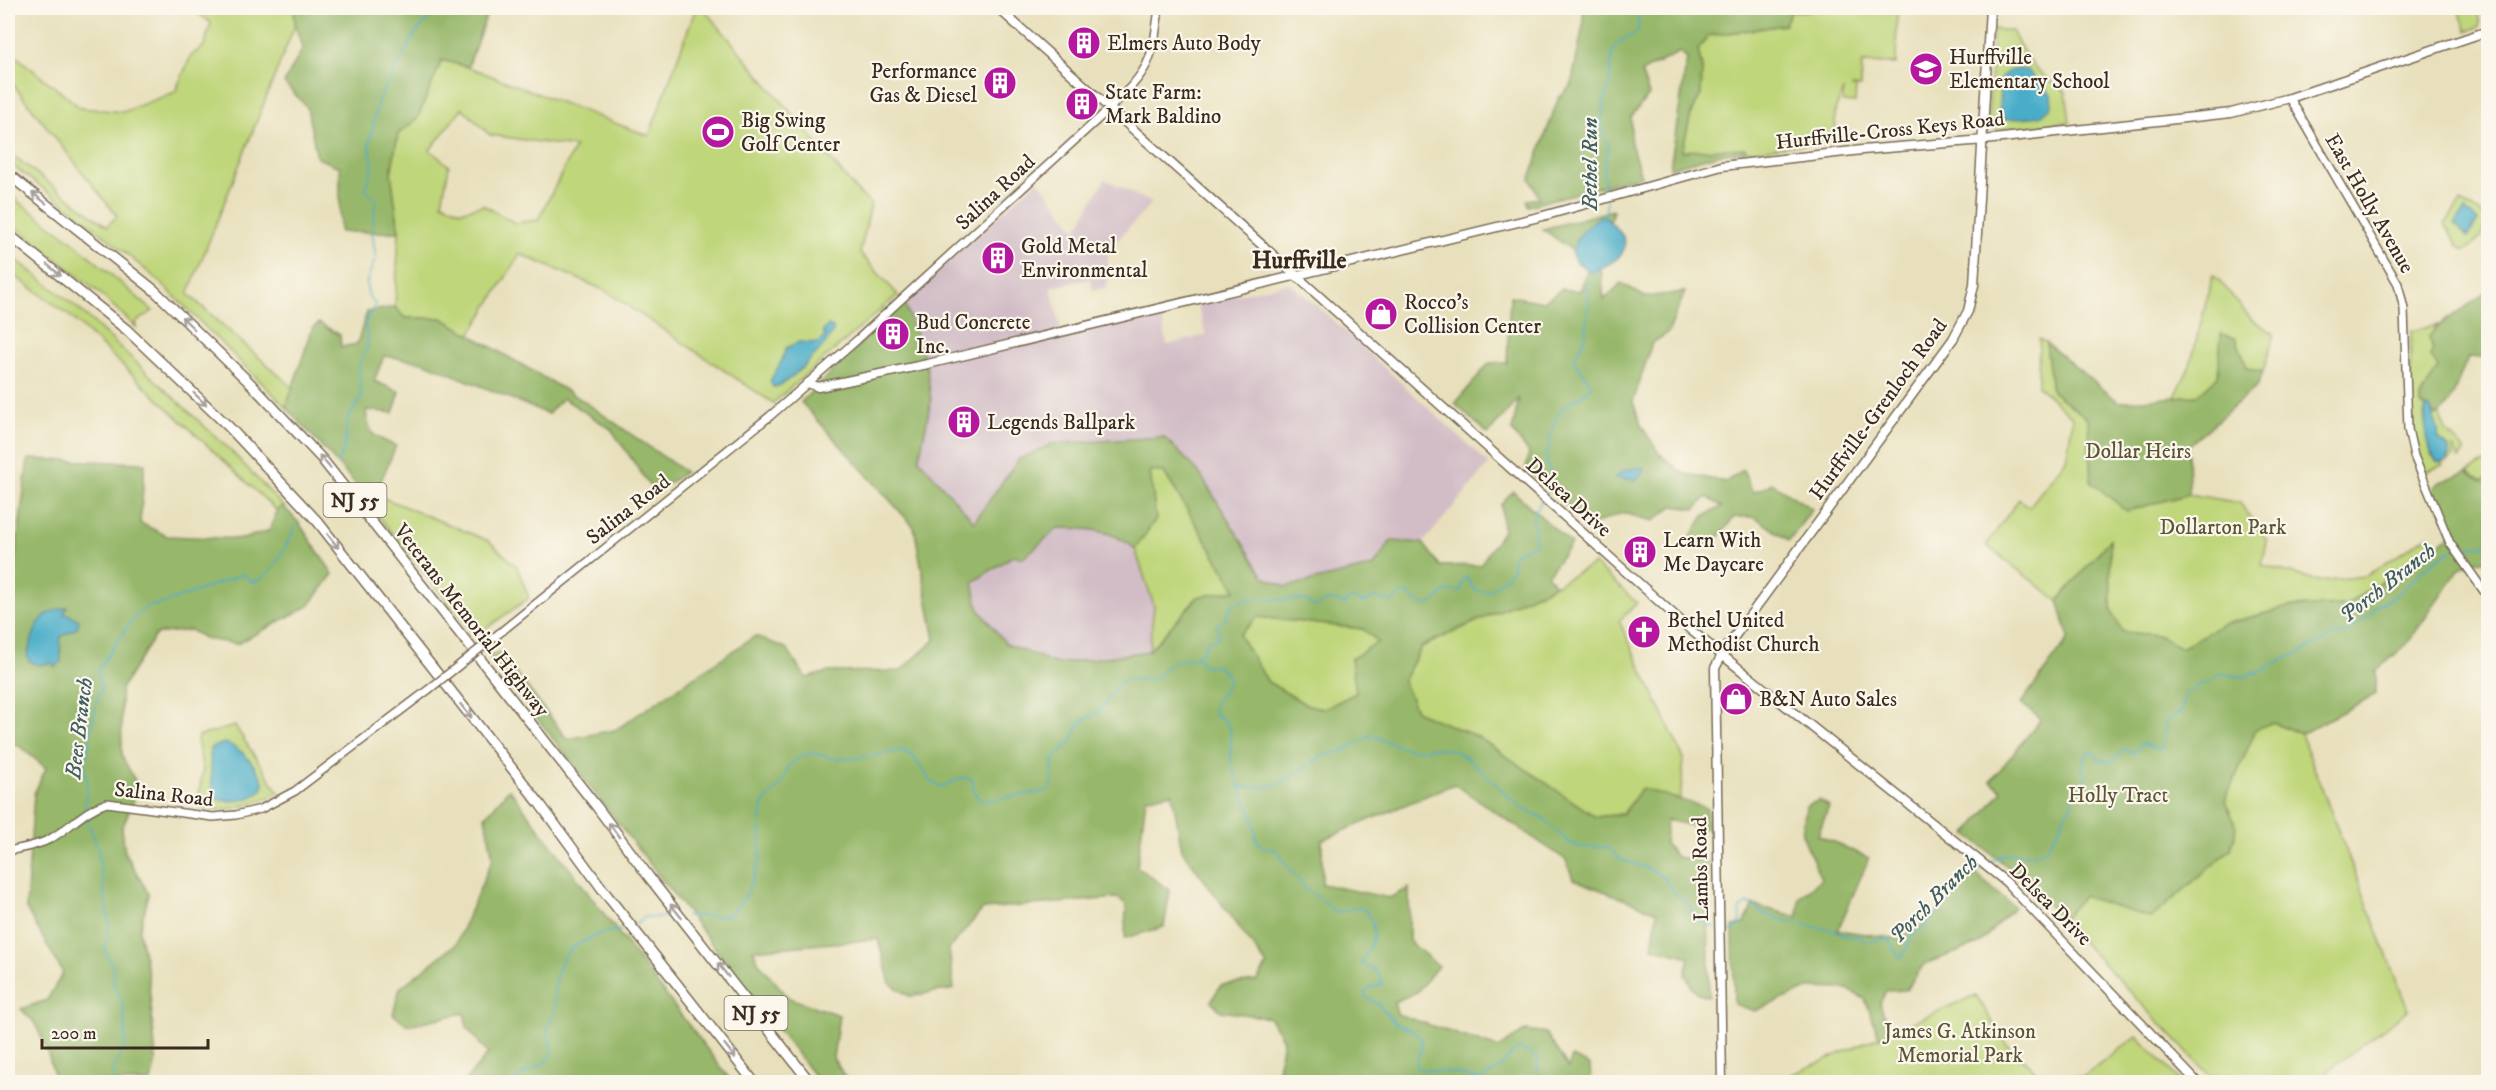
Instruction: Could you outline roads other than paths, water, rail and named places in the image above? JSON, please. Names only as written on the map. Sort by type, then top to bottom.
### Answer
[{"type":"highway","name":"Veterans Memorial Highway","points":[[8,174],[154,290],[251,384],[322,459],[597,807],[810,1083]]},
{"type":"highway","name":"NJ 55","points":[[8,234],[127,330],[229,427],[318,522],[540,804],[606,894],[754,1083]]},
{"type":"main road","name":"Delsea Drive","points":[[998,8],[1294,276],[1721,656],[2006,882],[2197,1083]]},
{"type":"main road","name":"Hurffville-Grenloch Road","points":[[1721,656],[1942,355],[1963,323],[1974,285],[1990,8]]},
{"type":"main road","name":"Hurffville-Cross Keys Road","points":[[808,383],[818,387],[928,364],[1543,216],[1591,201],[1744,162],[1984,140],[2231,113],[2290,98],[2488,31]]},
{"type":"main road","name":"Lambs Road","points":[[1721,656],[1715,668],[1722,1083]]},
{"type":"street","name":"Salina Road","points":[[8,851],[26,848],[51,839],[85,813],[112,802],[213,817],[236,815],[261,809],[295,791],[428,690],[744,438],[808,383],[1109,109],[1139,78],[1149,63],[1160,8]]},
{"type":"street","name":"East Holly Avenue","points":[[2290,98],[2398,284],[2404,309],[2411,444],[2422,480],[2450,543],[2488,597]]},
{"type":"water","points":[[2027,70],[2051,94],[2052,106],[2041,116],[2003,120],[1999,105],[2001,77],[2009,71]]},
{"type":"water","points":[[2465,210],[2478,221],[2467,237],[2455,224]]},
{"type":"water","points":[[1600,216],[1605,217],[1622,235],[1625,242],[1624,249],[1616,259],[1591,272],[1575,261],[1573,254],[1576,241],[1584,230]]},
{"type":"water","points":[[828,326],[833,328],[833,332],[815,355],[787,380],[773,387],[770,381],[786,348],[799,342],[819,343],[825,336],[823,330]]},
{"type":"water","points":[[2426,407],[2430,409],[2435,420],[2438,437],[2449,448],[2449,456],[2445,462],[2438,462],[2431,453],[2426,428]]},
{"type":"water","points":[[1643,467],[1645,469],[1634,480],[1615,478],[1624,471]]},
{"type":"water","points":[[67,607],[64,613],[78,619],[79,622],[77,628],[62,636],[60,640],[61,662],[55,667],[52,663],[39,665],[29,661],[28,652],[37,625],[51,612]]},
{"type":"water","points":[[224,743],[243,754],[259,773],[264,786],[255,795],[234,801],[214,798],[211,748]]},
{"type":"waterway","name":"Bees Branch","points":[[337,464],[344,449],[348,418],[361,398],[359,366],[368,345],[365,322],[376,305],[371,300],[367,288],[368,276],[376,259],[372,231],[376,199],[365,190],[373,165],[369,145],[378,101],[415,34],[438,8]]},
{"type":"waterway","name":"Bethel Run","points":[[1606,196],[1603,173],[1608,148],[1601,126],[1605,98],[1609,88],[1612,54],[1618,42],[1634,35],[1638,30],[1638,8]]},
{"type":"waterway","name":"Bethel Run","points":[[1605,216],[1607,200]]},
{"type":"waterway","name":"Bethel Run","points":[[1545,496],[1551,480],[1545,455],[1549,449],[1551,432],[1556,420],[1565,406],[1591,386],[1574,358],[1585,338],[1589,301],[1586,289],[1595,271]]},
{"type":"waterway","points":[[686,916],[725,916],[735,910],[746,896],[760,860],[761,817],[764,802],[781,785],[789,765],[801,756],[813,753],[837,759],[861,758],[902,750],[912,755],[931,782],[942,787],[961,778],[973,780],[974,792],[984,801],[1047,791],[1052,787],[1053,760],[1071,741],[1080,722],[1099,712],[1120,682],[1131,679],[1154,679],[1173,662],[1190,659],[1202,653],[1208,640],[1217,639],[1219,633],[1216,626],[1226,619],[1230,606],[1245,599],[1305,600],[1315,607],[1332,600],[1344,604],[1352,599],[1366,603],[1374,597],[1391,602],[1405,592],[1426,605],[1431,604],[1447,591],[1461,591],[1462,580],[1466,577],[1476,590],[1489,591],[1513,568],[1512,559],[1515,553],[1535,544],[1533,516],[1542,500]]},
{"type":"waterway","name":"Bees Branch","points":[[85,809],[87,781],[85,766],[97,699],[101,690],[98,672],[130,623],[148,606],[165,603],[243,574],[253,583],[261,579],[279,559],[296,526]]},
{"type":"waterway","name":"Porch Branch","points":[[2456,548],[2488,545]]},
{"type":"waterway","name":"Porch Branch","points":[[1989,863],[2005,854],[2038,854],[2047,848],[2064,816],[2072,807],[2074,795],[2086,781],[2082,768],[2087,753],[2091,752],[2100,760],[2112,762],[2125,748],[2134,753],[2142,743],[2156,749],[2162,748],[2166,721],[2182,711],[2184,696],[2198,685],[2207,683],[2219,674],[2247,677],[2250,673],[2258,673],[2334,635],[2346,634],[2372,613],[2375,607],[2394,597],[2433,561],[2452,550]]},
{"type":"waterway","points":[[1197,657],[1203,665],[1218,666],[1229,678],[1214,708],[1214,714],[1225,721],[1230,728],[1231,764],[1253,819],[1257,842],[1264,847],[1278,851],[1286,865],[1307,890],[1326,903],[1333,911],[1339,912],[1358,907],[1367,911],[1374,935],[1361,964],[1376,970],[1383,984],[1370,988],[1364,993],[1379,1005],[1395,1023],[1413,1031],[1420,1037],[1422,1046],[1415,1065],[1418,1069],[1455,1073],[1480,1080],[1500,1068],[1514,1051],[1521,1049],[1538,1058],[1537,1082]]},
{"type":"waterway","name":"Porch Branch","points":[[1238,787],[1279,784],[1322,756],[1343,751],[1371,735],[1401,747],[1418,750],[1433,748],[1453,750],[1470,760],[1521,808],[1543,818],[1567,841],[1579,847],[1607,847],[1621,860],[1645,867],[1664,877],[1673,892],[1687,903],[1698,920],[1716,928]]},
{"type":"waterway","name":"Bees Branch","points":[[86,817],[97,845],[109,922],[105,951],[113,968],[115,989],[123,1003],[125,1045],[112,1070],[117,1082]]},
{"type":"waterway","name":"Porch Branch","points":[[1724,929],[1731,931],[1738,927],[1741,920],[1740,909],[1747,903],[1771,916],[1836,931],[1847,936],[1859,936],[1867,942],[1887,938],[1901,958],[1911,938],[1924,929],[1964,883],[1983,868]]},
{"type":"waterway","points":[[635,925],[645,917],[675,917]]},
{"type":"waterway","points":[[515,1082],[523,1074],[545,1063],[553,1053],[547,1033],[555,1007],[556,977],[564,957],[573,947],[600,933],[628,929]]},
{"type":"place","name":"Elmers Auto Body","points":[[1084,43]]},
{"type":"place","name":"Hurffville Elementary School","points":[[1926,69]]},
{"type":"place","name":"Performance Gas & Diesel","points":[[1000,83]]},
{"type":"place","name":"State Farm: Mark Baldino","points":[[1082,104]]},
{"type":"place","name":"Big Swing Golf Center","points":[[718,132]]},
{"type":"place","name":"Gold Metal Environmental","points":[[998,258]]},
{"type":"place","name":"Rocco's Collision Center","points":[[1381,314]]},
{"type":"place","name":"Bud Concrete Inc.","points":[[893,334]]},
{"type":"place","name":"Legends Ballpark","points":[[964,422]]},
{"type":"place","name":"Learn With Me Daycare","points":[[1640,552]]},
{"type":"place","name":"Bethel United Methodist Church","points":[[1644,632]]},
{"type":"place","name":"B&N Auto Sales","points":[[1736,699]]},
{"type":"district","name":"Hurffville","points":[[1299,260]]},
{"type":"park label","name":"Dollar Heirs","points":[[2138,451]]},
{"type":"park label","name":"Dollarton Park","points":[[2223,527]]},
{"type":"park label","name":"Holly Tract","points":[[2118,795]]},
{"type":"park label","name":"James G. Atkinson Memorial Park","points":[[1960,1043]]}]
